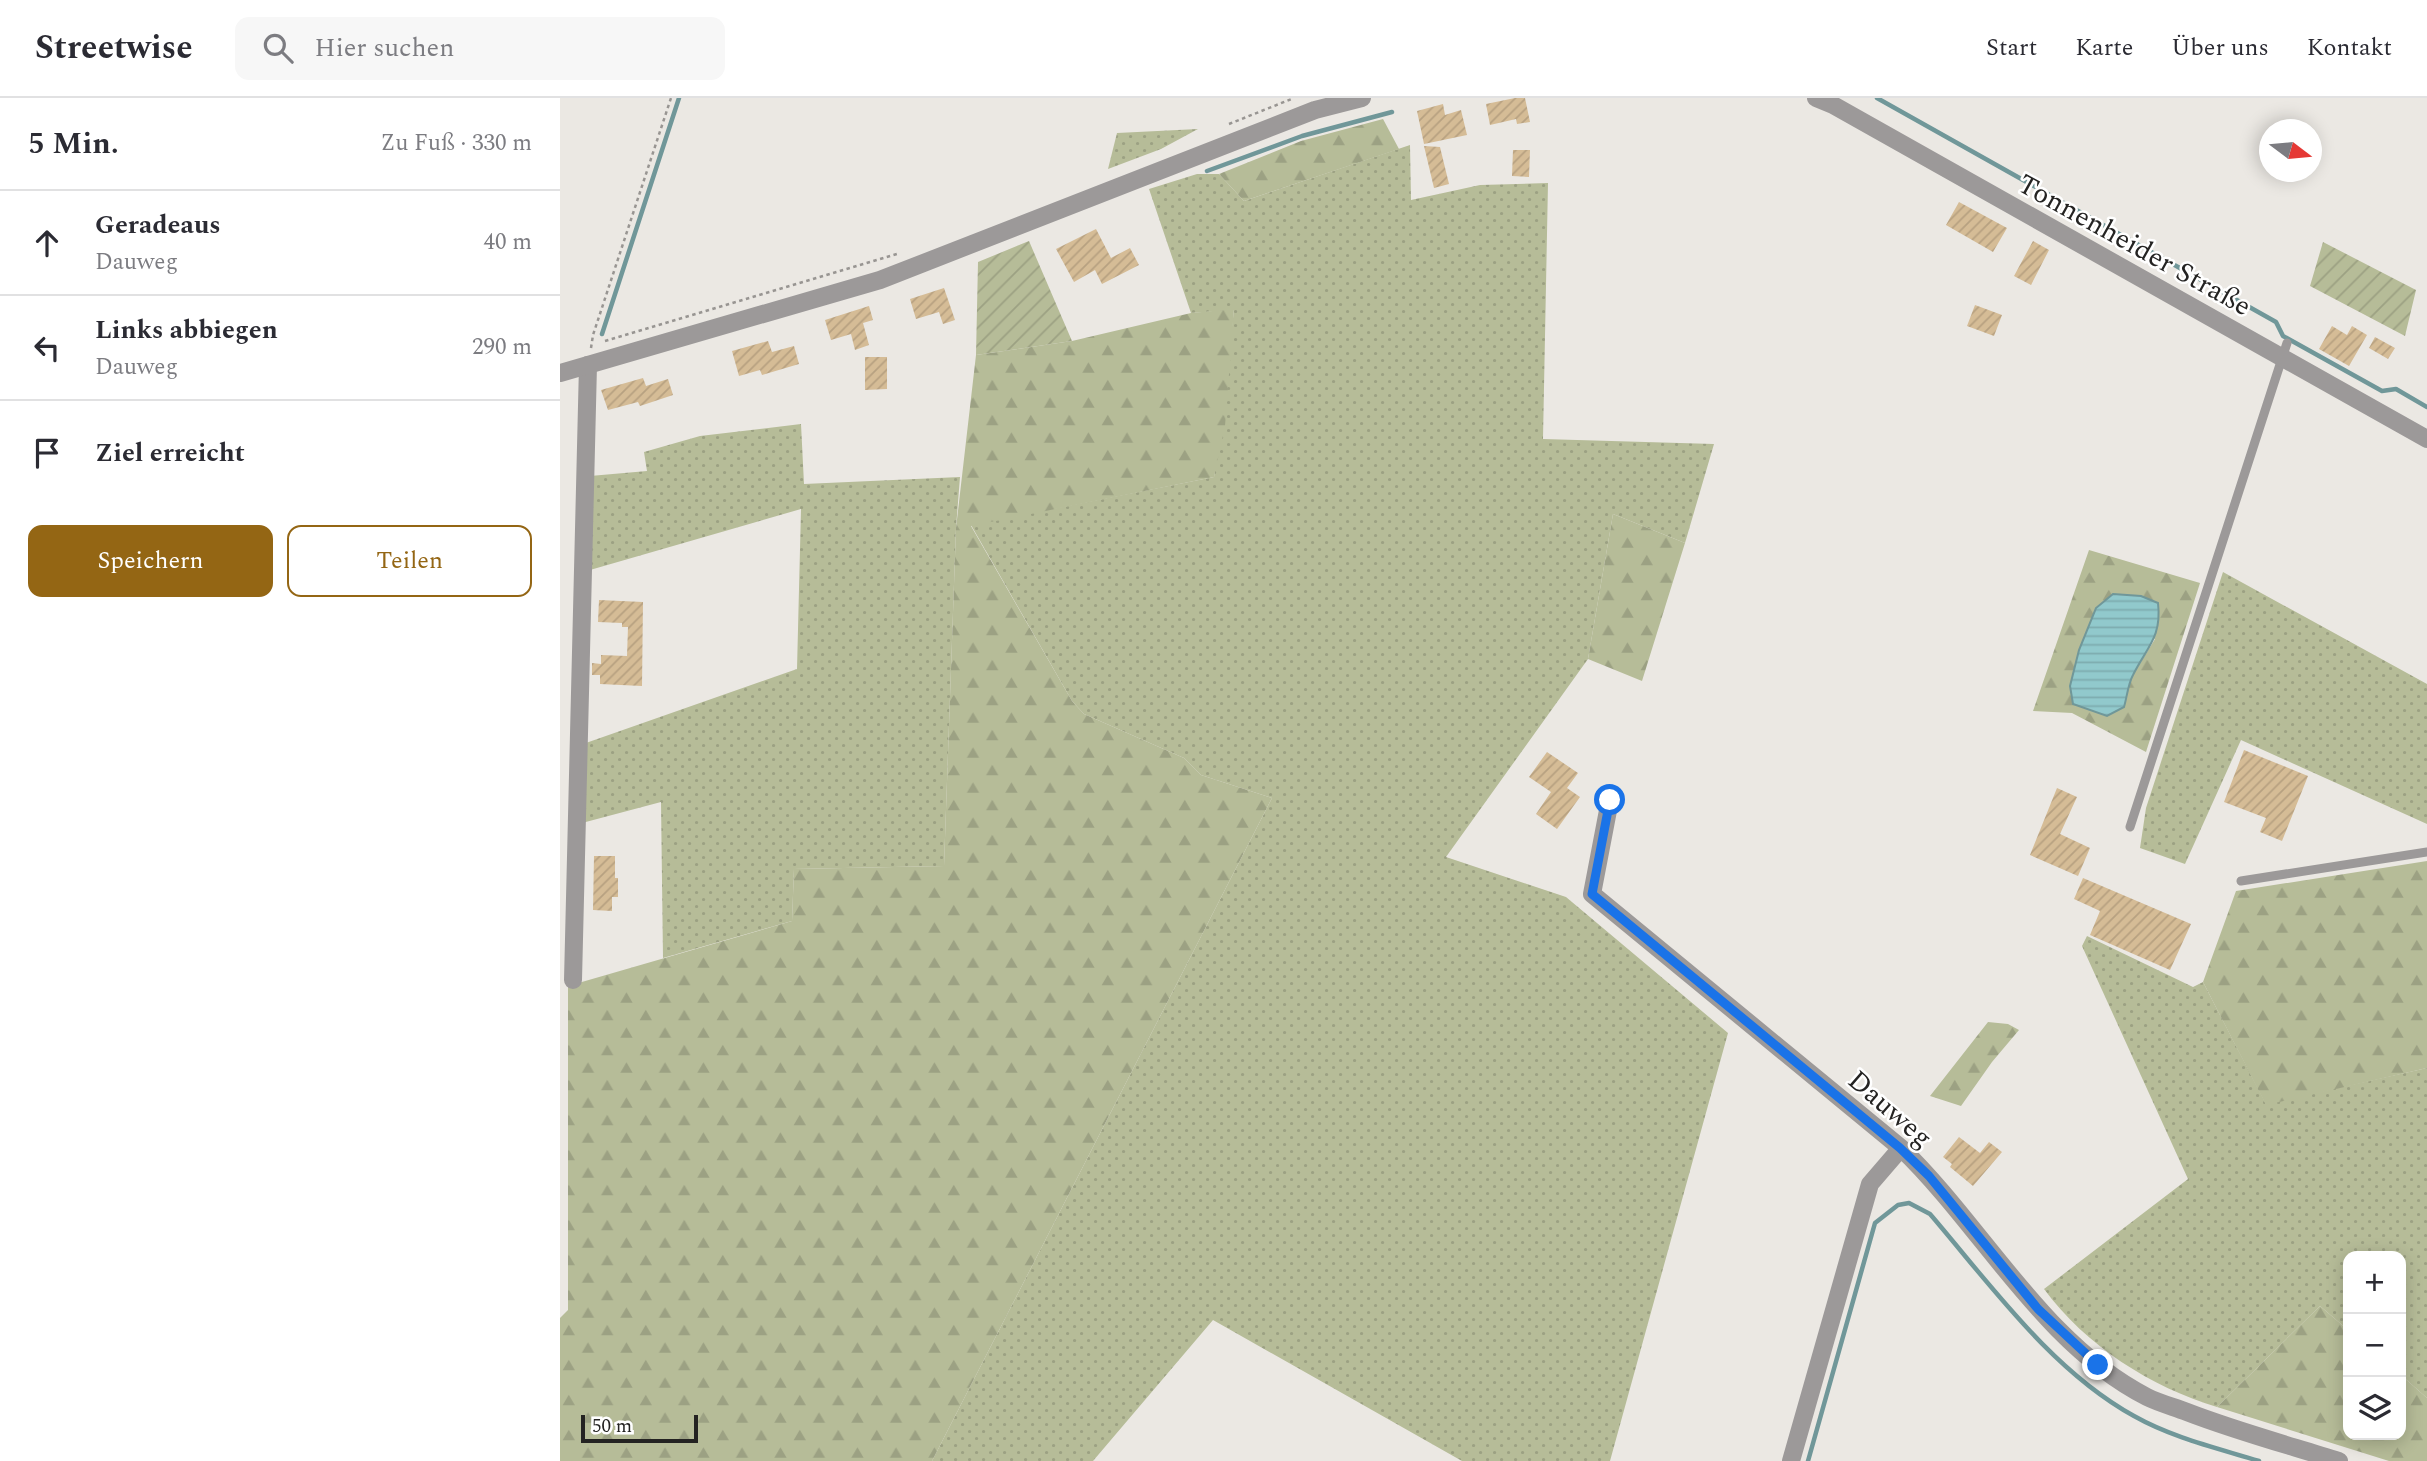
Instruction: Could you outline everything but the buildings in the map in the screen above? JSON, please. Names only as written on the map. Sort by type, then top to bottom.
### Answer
[{"type":"street","points":[[560,373],[589,356],[880,280],[1315,110],[1362,98]]},
{"type":"street","name":"Tonnenheider Straße","points":[[1816,98],[2284,350],[2427,439]]},
{"type":"street","points":[[573,980],[589,356]]},
{"type":"street","name":"Dauweg","points":[[1610,800],[1592,894],[1900,1148],[1929,1176],[2038,1309],[2098,1365],[2147,1397],[2213,1422],[2339,1461]]},
{"type":"street","points":[[1791,1461],[1870,1184],[1900,1148]]},
{"type":"lane","points":[[2130,827],[2284,350]]},
{"type":"lane","points":[[2241,881],[2427,852]]},
{"type":"path","points":[[589,356],[671,98]]},
{"type":"path","points":[[1229,124],[1294,98]]},
{"type":"path","points":[[589,356],[612,338],[899,254]]},
{"type":"green space","points":[[1383,119],[1399,149],[1244,201],[1219,174],[1301,141]]},
{"type":"green space","points":[[1198,129],[1161,149],[1108,169],[1117,133]]},
{"type":"green space","points":[[1410,145],[1411,200],[1480,185],[1548,183],[1543,439],[1714,444],[1685,543],[1613,514],[1588,659],[1446,857],[1566,897],[1728,1033],[1610,1461],[1462,1461],[1213,1320],[1093,1461],[932,1461],[1272,798],[1201,775],[1184,758],[1084,714],[1072,701],[971,525],[1214,477],[1234,310],[1191,313],[1149,189],[1197,174],[1219,174],[1244,201]]},
{"type":"green space","points":[[1029,241],[1072,341],[976,355],[978,262]]},
{"type":"green space","points":[[2323,242],[2416,290],[2405,336],[2310,286]]},
{"type":"green space","points":[[1234,309],[1225,426],[1214,477],[971,526],[1072,701],[1084,714],[1184,758],[1201,775],[1272,798],[932,1461],[560,1461],[560,1318],[568,1310],[568,986],[792,921],[794,869],[944,866],[956,528],[976,355],[1072,341],[1191,313]]},
{"type":"green space","points":[[801,424],[804,484],[960,477],[944,866],[794,869],[792,921],[663,958],[661,802],[582,823],[583,744],[797,669],[801,509],[590,570],[590,476],[647,471],[644,452],[700,436]]},
{"type":"green space","points":[[1613,514],[1685,543],[1642,681],[1588,659]]},
{"type":"green space","points":[[2089,550],[2200,583],[2146,752],[2072,713],[2033,711]],"holes":[[[2096,608],[2155,639],[2108,716],[2073,704],[2070,686],[2079,650]]]},
{"type":"green space","points":[[2223,572],[2427,684],[2427,824],[2241,740],[2185,864],[2140,848],[2146,808]]},
{"type":"green space","points":[[2427,861],[2427,1068],[2266,1105],[2203,982],[2236,891]]},
{"type":"green space","points":[[2087,936],[2193,987],[2203,982],[2266,1104],[2427,1068],[2427,1398],[2406,1379],[2406,1251],[2343,1251],[2343,1326],[2320,1306],[2217,1407],[2168,1388],[2122,1362],[2079,1329],[2044,1289],[2188,1179],[2082,946]]},
{"type":"green space","points":[[1988,1022],[2008,1024],[2019,1030],[1961,1106],[1930,1096]]},
{"type":"green space","points":[[2320,1306],[2343,1326],[2343,1440],[2406,1440],[2406,1379],[2427,1398],[2427,1461],[2389,1461],[2217,1407]]},
{"type":"water","points":[[2113,594],[2141,596],[2158,603],[2159,615],[2156,633],[2131,679],[2124,707],[2107,716],[2073,704],[2070,686],[2079,650],[2096,608]]},
{"type":"waterway","points":[[602,334],[679,98]]},
{"type":"waterway","points":[[1877,98],[2276,322],[2283,336],[2382,391],[2396,389],[2427,407]]},
{"type":"waterway","points":[[1207,171],[1302,136],[1392,112]]},
{"type":"waterway","points":[[1808,1461],[1875,1223],[1898,1205],[1909,1203],[1930,1214],[1999,1297],[2049,1351],[2104,1397],[2134,1416],[2164,1430],[2259,1461]]},
{"type":"route","points":[[1610,800],[1592,894],[1900,1148],[1929,1176],[2038,1309],[2098,1365]]}]
